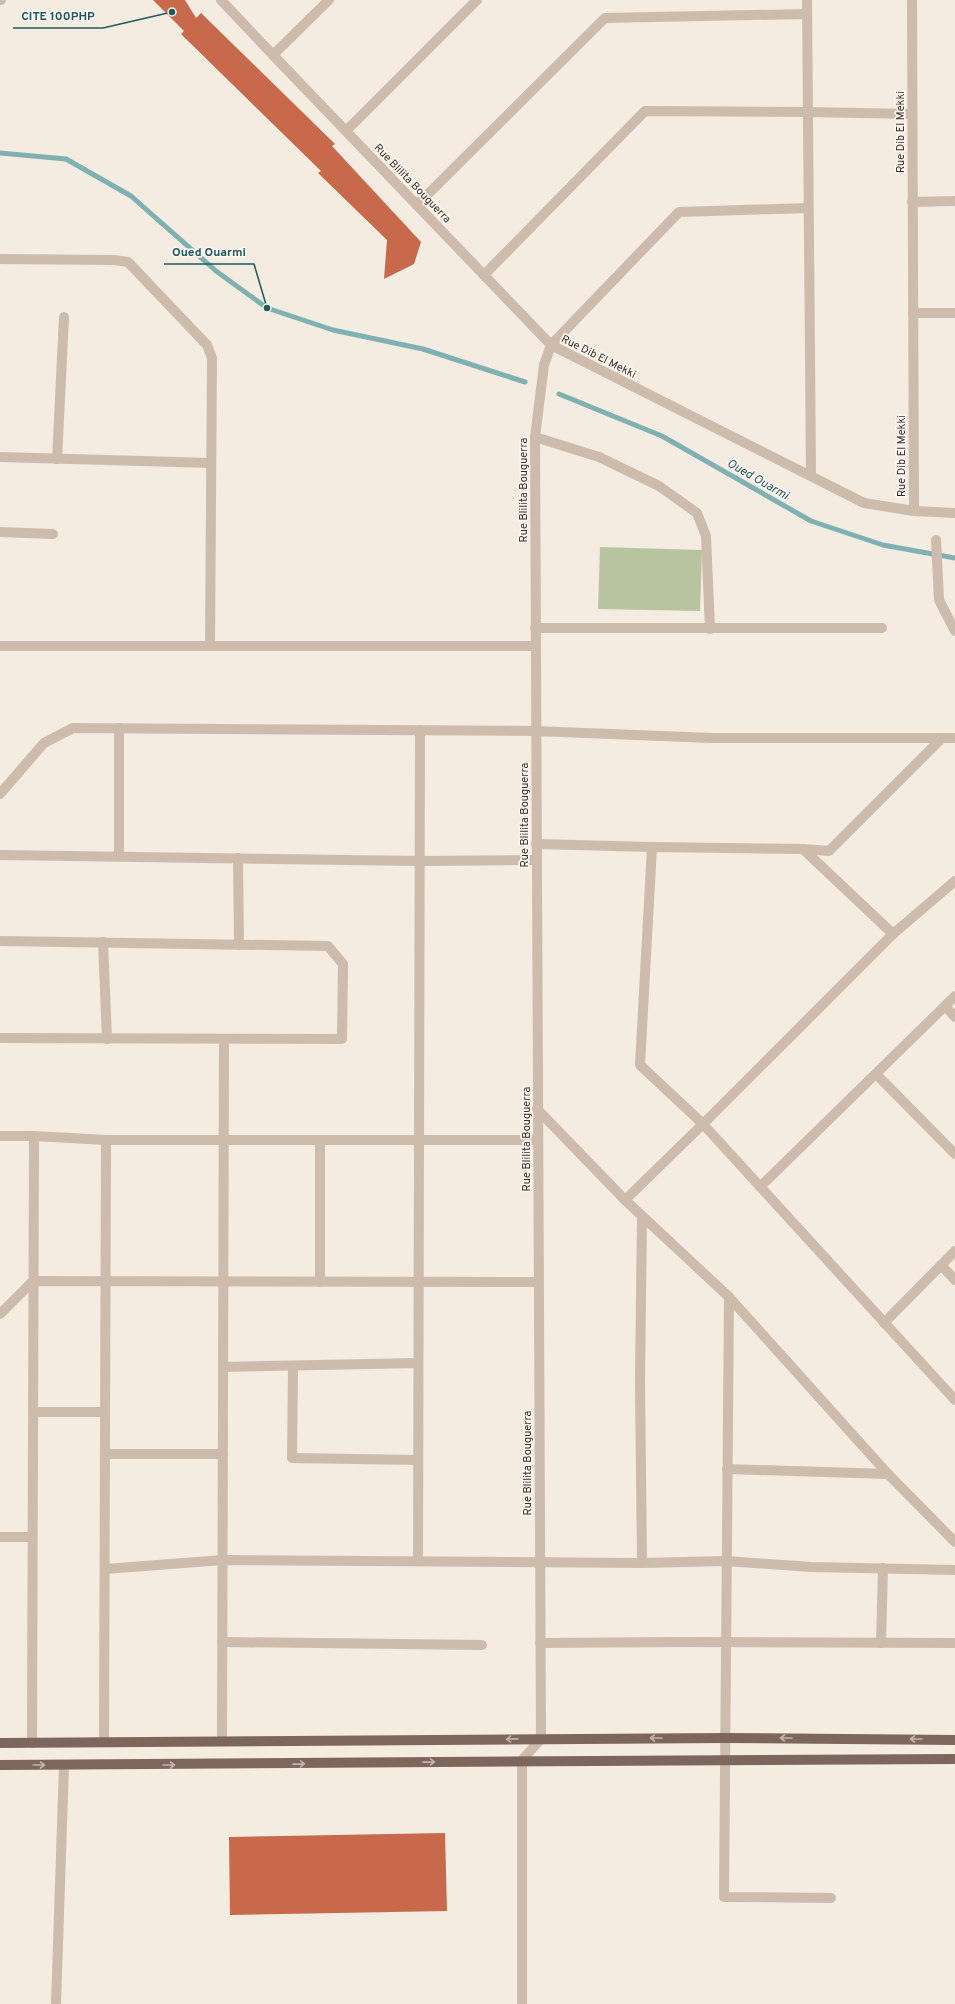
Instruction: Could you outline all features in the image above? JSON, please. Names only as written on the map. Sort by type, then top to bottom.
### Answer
[{"type":"main road","points":[[0,1743],[725,1738],[955,1740]]},
{"type":"main road","points":[[0,1765],[225,1765],[522,1760],[955,1759]]},
{"type":"street","points":[[221,0],[273,55],[329,0]]},
{"type":"street","points":[[346,131],[477,0]]},
{"type":"street","points":[[807,0],[811,476]]},
{"type":"street","name":"Rue Dib El Mekki","points":[[551,345],[864,503],[914,511],[912,0]]},
{"type":"street","points":[[417,205],[605,18],[807,14]]},
{"type":"street","name":"Rue Blilita Bouguerra","points":[[273,55],[551,345],[544,365],[536,416],[535,437],[535,731],[541,1739]]},
{"type":"street","points":[[484,275],[645,111],[912,114]]},
{"type":"street","points":[[912,202],[955,201]]},
{"type":"street","points":[[551,345],[679,212],[808,208]]},
{"type":"street","points":[[0,259],[114,260],[128,262],[207,345],[212,358],[210,646]]},
{"type":"street","points":[[913,313],[955,313]]},
{"type":"street","points":[[57,459],[64,317]]},
{"type":"street","points":[[535,437],[599,457],[659,486],[697,513],[706,536],[710,630]]},
{"type":"street","points":[[0,457],[211,463]]},
{"type":"street","points":[[914,511],[955,513]]},
{"type":"street","points":[[0,532],[53,534]]},
{"type":"street","points":[[936,540],[936,578],[939,600],[955,631]]},
{"type":"street","points":[[535,628],[710,630],[882,628]]},
{"type":"street","points":[[0,646],[535,646]]},
{"type":"street","points":[[0,794],[44,743],[73,728],[535,731],[712,738],[955,738]]},
{"type":"street","points":[[119,728],[119,856]]},
{"type":"street","points":[[418,1560],[420,730]]},
{"type":"street","points":[[818,863],[942,738]]},
{"type":"street","points":[[536,844],[803,849],[829,851]]},
{"type":"street","points":[[652,847],[640,1065],[703,1124],[955,1400]]},
{"type":"street","points":[[803,849],[893,934]]},
{"type":"street","points":[[0,854],[420,861],[536,860]]},
{"type":"street","points":[[238,858],[239,945]]},
{"type":"street","points":[[625,1200],[893,934],[955,881]]},
{"type":"street","points":[[0,941],[328,946],[343,964],[342,1039],[0,1038]]},
{"type":"street","points":[[103,942],[107,1039]]},
{"type":"street","points":[[760,1187],[955,996]]},
{"type":"street","points":[[945,1006],[955,1017]]},
{"type":"street","points":[[222,1741],[224,1039]]},
{"type":"street","points":[[876,1074],[955,1154]]},
{"type":"street","points":[[538,1109],[625,1200],[729,1297],[888,1474],[955,1542]]},
{"type":"street","points":[[0,1136],[34,1136],[106,1140],[538,1140]]},
{"type":"street","points":[[32,1742],[34,1136]]},
{"type":"street","points":[[104,1742],[106,1140]]},
{"type":"street","points":[[320,1140],[320,1282]]},
{"type":"street","points":[[642,1216],[640,1382],[642,1563]]},
{"type":"street","points":[[884,1323],[955,1251]]},
{"type":"street","points":[[941,1265],[955,1280]]},
{"type":"street","points":[[0,1314],[33,1281],[419,1283],[538,1282]]},
{"type":"street","points":[[729,1297],[724,1897],[831,1898]]},
{"type":"street","points":[[223,1367],[418,1363]]},
{"type":"street","points":[[293,1366],[292,1458],[418,1460]]},
{"type":"street","points":[[33,1412],[105,1412]]},
{"type":"street","points":[[105,1454],[223,1454]]},
{"type":"street","points":[[727,1469],[888,1474]]},
{"type":"street","points":[[0,1537],[32,1537]]},
{"type":"street","points":[[105,1569],[223,1560],[418,1560],[642,1563],[726,1561],[811,1567],[955,1570]]},
{"type":"street","points":[[881,1643],[883,1568]]},
{"type":"street","points":[[222,1642],[482,1645]]},
{"type":"street","points":[[540,1643],[955,1643]]},
{"type":"street","points":[[522,2004],[522,1760],[541,1739]]},
{"type":"street","points":[[56,2004],[64,1765]]},
{"type":"green space","points":[[600,547],[702,550],[700,611],[598,609]]},
{"type":"building","points":[[153,0],[185,0],[196,18],[201,13],[335,144],[332,146],[421,242],[414,264],[384,279],[387,240],[318,173],[321,171],[181,34],[184,31]]},
{"type":"building","points":[[445,1833],[447,1911],[230,1915],[229,1837]]},
{"type":"waterway","name":"Oued Ouarmi","points":[[0,153],[66,159],[131,196],[216,271],[267,308],[333,330],[423,349],[525,382]]},
{"type":"waterway","name":"Oued Ouarmi","points":[[559,394],[662,436],[811,521],[883,545],[955,558]]},
{"type":"place","name":"CITE 100PHP","points":[[172,12]]},
{"type":"place","name":"Oued Ouarmi","points":[[267,308]]}]
